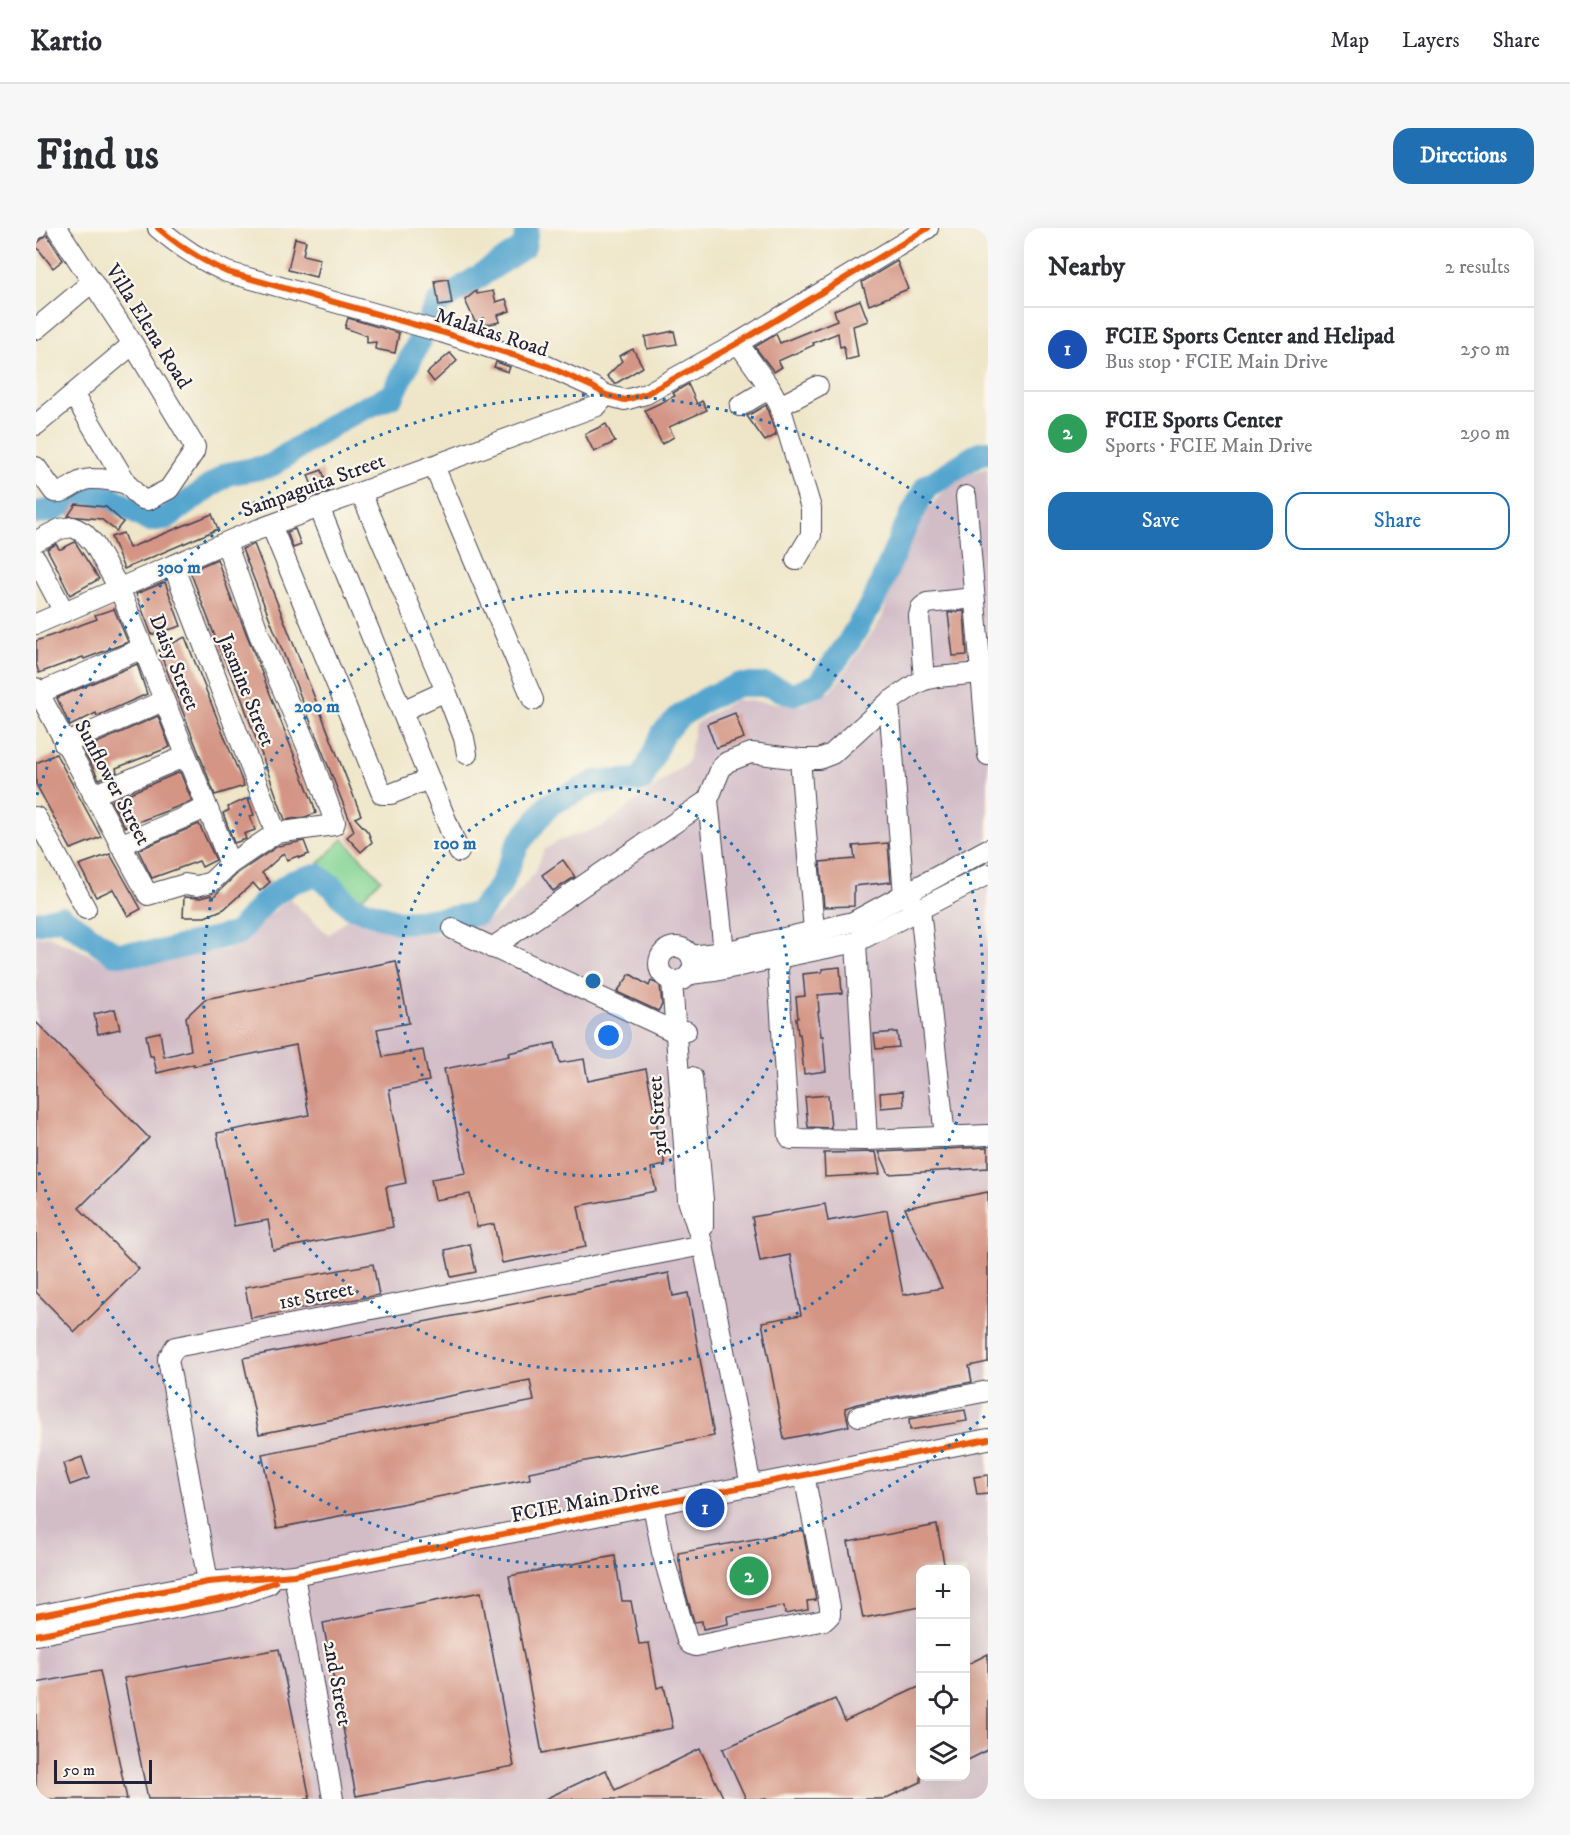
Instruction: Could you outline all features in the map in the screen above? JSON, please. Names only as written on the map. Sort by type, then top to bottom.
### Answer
[{"type":"street","name":"Malakas Road","points":[[158,228],[180,247],[226,272],[412,323],[547,366],[593,387],[606,396],[625,400],[646,394],[738,343],[928,228]]},
{"type":"street","name":"Villa Elena Road","points":[[66,232],[92,282],[195,447],[169,489],[148,500],[139,498],[127,484]]},
{"type":"street","points":[[36,329],[92,282]]},
{"type":"street","points":[[738,343],[780,406],[811,508],[811,535],[796,560]]},
{"type":"street","points":[[36,424],[132,344]]},
{"type":"street","points":[[780,406],[818,386]]},
{"type":"street","points":[[740,406],[770,388]]},
{"type":"street","points":[[73,394],[127,484]]},
{"type":"street","name":"Sampaguita Street","points":[[36,624],[271,525],[597,406],[606,396]]},
{"type":"street","points":[[434,466],[533,700]]},
{"type":"street","points":[[36,467],[54,492],[63,492],[80,480],[93,479],[127,484]]},
{"type":"street","points":[[361,493],[446,691],[464,738],[467,754]]},
{"type":"street","points":[[966,496],[988,755]]},
{"type":"street","points":[[319,507],[459,852]]},
{"type":"street","points":[[271,525],[382,794],[391,795],[429,779]]},
{"type":"street","name":"Daisy Street","points":[[36,541],[60,529],[73,527],[84,533],[94,544],[119,588],[230,864]]},
{"type":"street","points":[[226,543],[259,634],[309,750],[335,822],[330,827],[276,833],[230,864]]},
{"type":"street","points":[[36,559],[64,612]]},
{"type":"street","name":"Jasmine Street","points":[[173,565],[276,833]]},
{"type":"street","points":[[924,680],[919,616],[921,608],[927,603],[974,598]]},
{"type":"street","points":[[37,690],[143,648]]},
{"type":"street","points":[[724,952],[708,800],[721,768],[727,762],[752,753],[819,759],[832,754],[889,702],[924,680],[981,673]]},
{"type":"street","name":"Sunflower Street","points":[[37,690],[146,894],[151,896],[184,884],[197,886],[211,882],[230,864]]},
{"type":"street","points":[[402,711],[446,691]]},
{"type":"street","points":[[64,744],[164,701]]},
{"type":"street","points":[[889,702],[904,896],[920,909],[945,1137]]},
{"type":"street","points":[[93,795],[186,756]]},
{"type":"street","points":[[800,759],[814,931]]},
{"type":"street","points":[[492,948],[708,800]]},
{"type":"street","points":[[120,845],[206,808]]},
{"type":"street","points":[[36,817],[86,909]]},
{"type":"street","points":[[684,972],[715,971],[778,949],[814,931],[853,922],[988,849]]},
{"type":"street","points":[[684,972],[724,952],[856,942],[988,874]]},
{"type":"street","points":[[453,929],[682,1031]]},
{"type":"street","points":[[856,942],[867,1140]]},
{"type":"street","points":[[778,949],[789,1136],[795,1141],[988,1135]]},
{"type":"street","name":"3rd Street","points":[[684,972],[682,1031],[703,1200],[703,1245],[751,1486]]},
{"type":"street","name":"1st Street","points":[[208,1582],[168,1359],[175,1347],[703,1245]]},
{"type":"street","points":[[859,1416],[987,1397]]},
{"type":"street","name":"FCIE Main Drive","points":[[36,1616],[208,1582],[294,1575],[988,1439]]},
{"type":"street","points":[[653,1505],[662,1552],[687,1640],[696,1647],[825,1620],[830,1615],[804,1475]]},
{"type":"street","name":"FCIE Main Drive","points":[[36,1635],[232,1597],[294,1575]]},
{"type":"street","name":"2nd Street","points":[[294,1575],[333,1799]]},
{"type":"shaded area","points":[[988,468],[988,1799],[36,1799],[36,937],[48,936],[114,965],[228,950],[289,899],[329,935],[352,914],[397,929],[444,935],[452,925],[484,923],[500,913],[535,872],[544,850],[558,841],[602,827],[688,762],[695,724],[735,700],[802,705],[832,691],[882,618],[896,568],[923,515],[950,484],[969,473]]},
{"type":"green space","points":[[343,839],[381,879],[357,903],[319,863]]},
{"type":"building","points":[[47,235],[63,260],[53,268],[36,246]]},
{"type":"building","points":[[295,238],[306,241],[303,255],[320,259],[316,277],[288,270]]},
{"type":"building","points":[[897,261],[908,289],[869,305],[862,282]]},
{"type":"building","points":[[448,279],[452,304],[439,306],[435,281]]},
{"type":"building","points":[[476,291],[477,294],[493,291],[496,302],[506,299],[510,311],[498,315],[500,322],[484,325],[483,318],[475,322],[465,300]]},
{"type":"building","points":[[860,300],[868,321],[853,326],[858,357],[846,360],[844,346],[840,347],[838,333],[778,361],[782,367],[774,372],[755,347],[776,334],[780,343],[837,320],[834,310]]},
{"type":"building","points":[[348,318],[399,333],[395,353],[375,349],[376,342],[367,343],[367,336],[345,328]]},
{"type":"building","points":[[674,331],[677,344],[647,349],[645,337]]},
{"type":"building","points":[[633,349],[643,367],[615,384],[607,376],[622,361],[619,356]]},
{"type":"building","points":[[450,353],[457,361],[434,382],[427,373]]},
{"type":"building","points":[[496,362],[510,367],[508,372],[494,367]]},
{"type":"building","points":[[688,384],[697,404],[702,401],[707,410],[669,427],[674,437],[662,444],[645,410],[675,396],[673,393]]},
{"type":"building","points":[[766,405],[776,435],[765,441],[747,416]]},
{"type":"building","points":[[606,424],[615,442],[594,452],[585,434]]},
{"type":"building","points":[[322,470],[329,491],[316,496],[308,475]]},
{"type":"building","points":[[76,504],[106,507],[123,522],[116,531],[101,519],[68,516]]},
{"type":"building","points":[[212,514],[218,529],[124,569],[111,537],[123,533],[129,548]]},
{"type":"building","points":[[295,529],[301,545],[293,548],[287,532]]},
{"type":"building","points":[[75,542],[99,579],[70,595],[47,549],[56,544],[61,549]]},
{"type":"building","points":[[254,544],[361,815],[355,818],[368,832],[372,842],[361,852],[347,837],[354,831],[242,549]]},
{"type":"building","points":[[217,559],[316,813],[285,820],[240,694],[190,571]]},
{"type":"building","points":[[165,582],[181,626],[152,635],[136,594]]},
{"type":"building","points":[[114,609],[128,642],[39,673],[36,664],[36,641],[97,619],[95,615]]},
{"type":"building","points":[[964,611],[967,655],[953,656],[948,613]]},
{"type":"building","points":[[185,637],[244,786],[215,795],[159,650]]},
{"type":"building","points":[[137,664],[147,694],[97,716],[96,713],[70,726],[57,698]]},
{"type":"building","points":[[735,713],[744,738],[716,748],[707,724]]},
{"type":"building","points":[[158,716],[170,747],[116,768],[117,772],[99,779],[83,749]]},
{"type":"building","points":[[56,754],[101,837],[71,849],[36,784],[36,763]]},
{"type":"building","points":[[180,772],[192,801],[125,827],[111,801]]},
{"type":"building","points":[[248,798],[254,815],[250,816],[255,830],[244,834],[246,839],[234,843],[223,813],[229,810],[228,807]]},
{"type":"building","points":[[199,824],[216,860],[202,867],[199,861],[152,878],[138,850]]},
{"type":"building","points":[[304,841],[309,854],[287,860],[284,853],[262,873],[270,882],[260,891],[253,883],[224,909],[205,917],[183,917],[184,897],[200,898],[211,895],[212,898],[238,873],[278,846]]},
{"type":"building","points":[[888,843],[891,882],[854,886],[854,906],[824,907],[820,862],[855,859],[853,846]]},
{"type":"building","points":[[110,854],[141,909],[128,916],[113,889],[96,897],[79,865]]},
{"type":"building","points":[[563,860],[575,877],[553,891],[542,875]]},
{"type":"building","points":[[396,961],[409,1023],[377,1029],[383,1057],[423,1050],[429,1081],[389,1089],[406,1183],[386,1187],[393,1227],[273,1250],[268,1220],[234,1226],[217,1133],[309,1115],[296,1045],[157,1073],[153,1056],[150,1056],[146,1035],[160,1032],[164,1057],[191,1050],[186,1017],[205,999]]},
{"type":"building","points":[[840,967],[842,993],[818,995],[826,1071],[804,1074],[796,1018],[798,1018],[796,997],[805,996],[803,974]]},
{"type":"building","points":[[630,974],[649,986],[651,981],[660,985],[662,1005],[658,1011],[617,992]]},
{"type":"building","points":[[115,1009],[120,1029],[98,1034],[94,1014]]},
{"type":"building","points":[[36,1022],[149,1138],[79,1208],[139,1269],[75,1332],[36,1292]]},
{"type":"building","points":[[897,1032],[899,1047],[876,1049],[874,1034]]},
{"type":"building","points":[[555,1043],[560,1063],[584,1059],[588,1081],[646,1069],[665,1165],[651,1168],[656,1191],[578,1206],[586,1247],[502,1263],[494,1224],[477,1227],[470,1194],[435,1200],[431,1179],[466,1173],[444,1069],[509,1056],[508,1053]]},
{"type":"building","points":[[903,1091],[904,1106],[881,1108],[880,1093]]},
{"type":"building","points":[[828,1095],[831,1128],[808,1127],[805,1097]]},
{"type":"building","points":[[988,1147],[988,1168],[889,1174],[879,1152]]},
{"type":"building","points":[[876,1152],[880,1174],[825,1177],[824,1153]]},
{"type":"building","points":[[988,1192],[988,1362],[969,1366],[972,1382],[857,1404],[845,1408],[849,1426],[784,1439],[762,1322],[801,1315],[790,1255],[760,1261],[752,1217],[825,1204],[828,1221],[887,1210],[903,1295],[942,1288],[905,1208]]},
{"type":"building","points":[[470,1244],[476,1272],[451,1277],[445,1250]]},
{"type":"building","points":[[373,1264],[379,1295],[251,1318],[245,1287]]},
{"type":"building","points":[[669,1273],[673,1296],[688,1293],[714,1436],[529,1472],[530,1479],[277,1528],[262,1454],[534,1401],[530,1380],[259,1434],[243,1358]]},
{"type":"building","points":[[965,1410],[967,1421],[910,1430],[909,1419]]},
{"type":"building","points":[[82,1457],[89,1478],[70,1485],[63,1464]]},
{"type":"building","points":[[988,1475],[988,1494],[977,1495],[974,1477]]},
{"type":"building","points":[[937,1525],[944,1565],[916,1565],[916,1608],[863,1618],[848,1542]]},
{"type":"building","points":[[803,1530],[816,1600],[807,1601],[808,1610],[785,1614],[784,1606],[727,1616],[728,1624],[703,1629],[702,1621],[694,1622],[678,1553]]},
{"type":"building","points":[[615,1556],[622,1601],[631,1601],[639,1644],[649,1643],[657,1688],[664,1686],[673,1728],[542,1753],[509,1576]]},
{"type":"building","points":[[481,1592],[514,1766],[356,1796],[323,1623]]},
{"type":"building","points":[[279,1649],[310,1799],[148,1799],[124,1678]]},
{"type":"building","points":[[988,1654],[988,1750],[970,1759],[970,1673],[970,1663]]},
{"type":"building","points":[[100,1671],[127,1799],[36,1799],[36,1683]]},
{"type":"building","points":[[916,1688],[916,1781],[921,1782],[884,1799],[746,1799],[723,1749],[835,1699],[845,1721]]},
{"type":"building","points":[[700,1749],[724,1799],[545,1799],[606,1770],[615,1790]]},
{"type":"waterway","points":[[36,513],[53,510],[82,492],[112,498],[148,520],[166,518],[227,474],[270,466],[343,418],[393,395],[437,304],[524,247],[527,228]]},
{"type":"waterway","points":[[36,923],[61,917],[115,954],[159,952],[238,933],[266,900],[292,882],[316,875],[332,886],[350,906],[398,922],[477,914],[499,888],[518,844],[550,804],[596,782],[642,780],[663,733],[680,716],[708,698],[738,685],[767,685],[792,694],[818,685],[847,645],[876,596],[904,530],[926,487],[980,453],[988,452]]},
{"type":"cycle path","points":[[158,228],[191,253],[227,272],[441,332],[547,366],[606,395],[625,400],[646,394],[738,343],[928,228]]},
{"type":"cycle path","points":[[36,1616],[208,1582],[294,1575],[988,1439]]},
{"type":"cycle path","points":[[36,1635],[232,1597],[275,1582]]},
{"type":"place","name":"FCIE Sports Center and Helipad","points":[[705,1508]]},
{"type":"place","name":"FCIE Sports Center","points":[[749,1576]]}]
